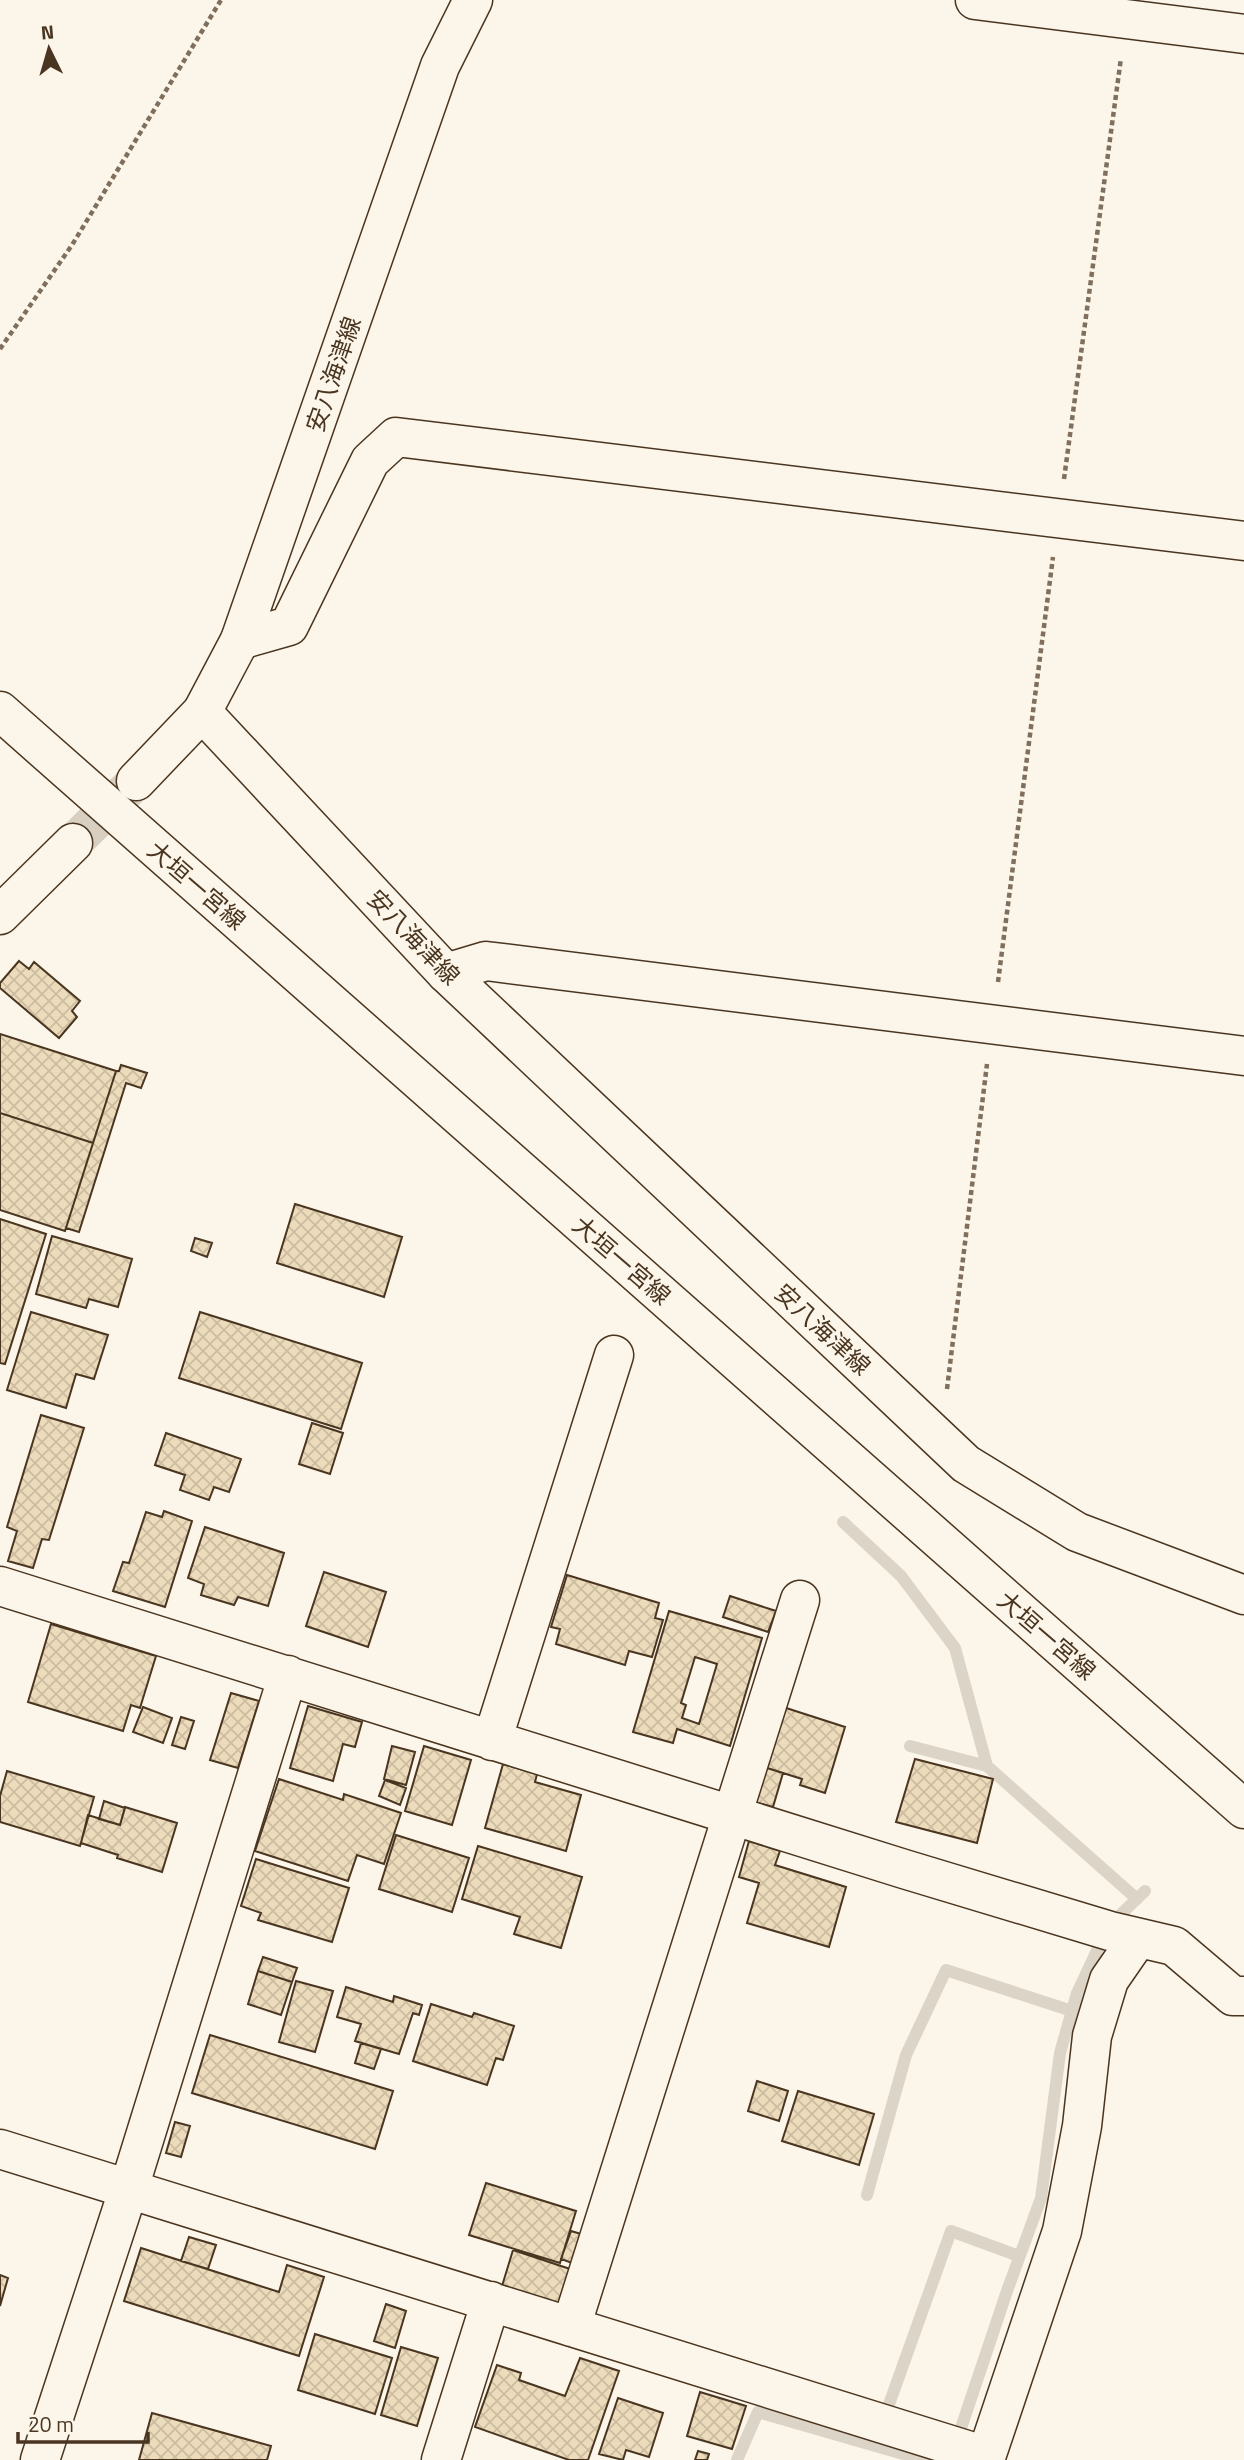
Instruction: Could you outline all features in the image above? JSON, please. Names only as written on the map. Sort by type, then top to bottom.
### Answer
[{"type":"street","name":"安八海津線","points":[[473,0],[440,66],[240,640],[202,712],[446,973],[966,1464],[1077,1532],[1244,1595]]},
{"type":"street","points":[[975,0],[1244,34]]},
{"type":"street","points":[[240,640],[289,626],[370,461],[397,438],[1244,541]]},
{"type":"street","name":"大垣一宮線","points":[[0,711],[1244,1808]]},
{"type":"street","points":[[136,780],[202,712]]},
{"type":"street","points":[[0,915],[73,843]]},
{"type":"street","points":[[446,973],[486,961],[1244,1056]]},
{"type":"street","points":[[492,1741],[614,1355]]},
{"type":"street","points":[[0,1586],[732,1816],[1138,1938],[1174,1946],[1233,1996],[1244,1996]]},
{"type":"street","points":[[571,2327],[800,1600]]},
{"type":"street","points":[[40,2460],[129,2188],[288,1675]]},
{"type":"street","points":[[0,2149],[986,2458],[1062,2231],[1082,2126],[1092,2036],[1109,1980],[1138,1938]]},
{"type":"street","points":[[441,2460],[491,2301]]},
{"type":"path","points":[[0,349],[72,245],[221,0]]},
{"type":"path","points":[[941,1440],[992,1024],[1126,19]]},
{"type":"building","points":[[19,961],[29,969],[34,962],[80,1001],[72,1011],[77,1017],[59,1038],[0,988],[0,983]]},
{"type":"building","points":[[0,1034],[116,1071],[93,1143],[0,1113]]},
{"type":"building","points":[[121,1065],[147,1073],[141,1088],[126,1083],[79,1232],[66,1228],[116,1071],[119,1071]]},
{"type":"building","points":[[0,1113],[93,1143],[65,1231],[0,1210]]},
{"type":"building","points":[[295,1204],[402,1237],[384,1297],[277,1263]]},
{"type":"building","points":[[0,1219],[46,1234],[5,1364],[0,1363]]},
{"type":"building","points":[[52,1236],[132,1259],[118,1307],[89,1299],[86,1308],[36,1294]]},
{"type":"building","points":[[195,1238],[212,1243],[207,1257],[191,1251]]},
{"type":"building","points":[[31,1312],[108,1335],[94,1379],[76,1374],[66,1408],[7,1390]]},
{"type":"building","points":[[200,1312],[362,1363],[341,1429],[179,1378]]},
{"type":"building","points":[[41,1415],[84,1428],[49,1540],[42,1539],[33,1568],[8,1561],[17,1531],[7,1527]]},
{"type":"building","points":[[312,1423],[343,1433],[330,1474],[299,1464]]},
{"type":"building","points":[[166,1433],[241,1459],[229,1492],[214,1487],[209,1500],[180,1490],[185,1475],[155,1465]]},
{"type":"building","points":[[164,1511],[192,1521],[165,1607],[113,1591],[123,1562],[129,1563],[146,1512],[162,1517]]},
{"type":"building","points":[[205,1527],[284,1553],[268,1606],[238,1597],[234,1605],[201,1595],[204,1584],[188,1578]]},
{"type":"building","points":[[324,1572],[386,1592],[368,1647],[306,1626]]},
{"type":"building","points":[[567,1575],[659,1603],[655,1618],[663,1620],[652,1657],[629,1651],[625,1665],[556,1644],[560,1629],[551,1627]]},
{"type":"building","points":[[730,1596],[776,1611],[768,1632],[723,1617]]},
{"type":"building","points":[[669,1611],[762,1638],[730,1746],[677,1729],[673,1743],[633,1732]],"holes":[[[695,1657],[717,1664],[699,1724],[682,1718],[686,1705],[681,1703]]]},
{"type":"building","points":[[51,1624],[156,1656],[140,1708],[131,1705],[123,1731],[28,1702]]},
{"type":"building","points":[[231,1693],[259,1701],[238,1768],[210,1760]]},
{"type":"building","points":[[308,1706],[362,1722],[355,1747],[343,1744],[333,1781],[290,1768]]},
{"type":"building","points":[[143,1707],[172,1718],[163,1743],[133,1732]]},
{"type":"building","points":[[783,1707],[845,1727],[825,1793],[800,1785],[802,1779],[764,1767]]},
{"type":"building","points":[[181,1717],[194,1721],[185,1749],[172,1745]]},
{"type":"building","points":[[392,1746],[415,1752],[406,1785],[384,1779]]},
{"type":"building","points":[[424,1746],[471,1760],[452,1825],[405,1811]]},
{"type":"building","points":[[915,1759],[993,1779],[977,1843],[896,1822]]},
{"type":"building","points":[[503,1764],[537,1774],[535,1782],[581,1795],[566,1851],[485,1828]]},
{"type":"building","points":[[764,1767],[783,1773],[773,1807],[754,1802]]},
{"type":"building","points":[[7,1771],[94,1797],[80,1846],[0,1822],[0,1796]]},
{"type":"building","points":[[279,1779],[343,1800],[344,1794],[401,1813],[384,1864],[357,1855],[348,1881],[255,1851]]},
{"type":"building","points":[[385,1780],[406,1788],[400,1805],[379,1796]]},
{"type":"building","points":[[104,1801],[125,1808],[120,1825],[99,1819]]},
{"type":"building","points":[[125,1807],[177,1823],[162,1872],[81,1843],[88,1815],[120,1825]]},
{"type":"building","points":[[396,1835],[469,1858],[452,1912],[379,1889]]},
{"type":"building","points":[[749,1841],[780,1851],[775,1865],[846,1887],[829,1947],[747,1923],[759,1883],[739,1877]]},
{"type":"building","points":[[478,1846],[582,1877],[561,1948],[514,1934],[520,1917],[462,1899]]},
{"type":"building","points":[[256,1859],[349,1888],[332,1942],[258,1920],[261,1913],[241,1906]]},
{"type":"building","points":[[263,1957],[297,1968],[292,1982],[258,1971]]},
{"type":"building","points":[[258,1971],[292,1982],[281,2015],[248,2004]]},
{"type":"building","points":[[296,1981],[333,1991],[315,2052],[279,2042]]},
{"type":"building","points":[[346,1987],[393,2002],[394,1996],[422,2005],[419,2015],[413,2013],[399,2054],[355,2041],[361,2024],[337,2017]]},
{"type":"building","points":[[431,2004],[472,2017],[474,2013],[514,2026],[503,2060],[496,2058],[487,2085],[413,2061]]},
{"type":"building","points":[[210,2035],[393,2091],[375,2149],[192,2093]]},
{"type":"building","points":[[361,2043],[381,2049],[374,2069],[355,2063]]},
{"type":"building","points":[[757,2081],[788,2091],[779,2121],[748,2111]]},
{"type":"building","points":[[798,2091],[874,2114],[859,2165],[782,2141]]},
{"type":"building","points":[[175,2122],[190,2126],[181,2157],[166,2153]]},
{"type":"building","points":[[486,2183],[576,2211],[560,2263],[469,2235]]},
{"type":"building","points":[[571,2231],[581,2234],[572,2263],[561,2259]]},
{"type":"building","points":[[189,2237],[216,2245],[208,2269],[181,2261]]},
{"type":"building","points":[[141,2248],[279,2292],[287,2265],[324,2277],[299,2356],[124,2301]]},
{"type":"building","points":[[513,2250],[573,2270],[561,2306],[502,2286]]},
{"type":"building","points":[[0,2275],[8,2278],[0,2306]]},
{"type":"building","points":[[386,2304],[406,2311],[395,2348],[374,2341]]},
{"type":"building","points":[[315,2334],[392,2358],[375,2414],[298,2390]]},
{"type":"building","points":[[401,2347],[438,2358],[417,2426],[381,2415]]},
{"type":"building","points":[[580,2358],[619,2371],[588,2460],[569,2460],[475,2427],[497,2365],[521,2373],[519,2380],[565,2396]]},
{"type":"building","points":[[700,2392],[746,2406],[732,2449],[687,2436]]},
{"type":"building","points":[[618,2398],[663,2413],[649,2457],[626,2450],[623,2460],[599,2454]]},
{"type":"building","points":[[152,2413],[271,2446],[267,2460],[139,2460]]},
{"type":"building","points":[[698,2451],[709,2454],[707,2460],[695,2460]]},
{"type":"waterway","points":[[843,1522],[901,1576],[955,1648],[987,1766],[1137,1899]]},
{"type":"waterway","points":[[910,1746],[987,1766]]},
{"type":"waterway","points":[[1119,1916],[1145,1891]]},
{"type":"waterway","points":[[956,2443],[1041,2198],[1060,2053],[1077,1993],[1101,1942]]},
{"type":"waterway","points":[[867,2195],[906,2055],[946,1970],[1072,2011]]},
{"type":"waterway","points":[[887,2410],[951,2231],[1019,2256]]},
{"type":"waterway","points":[[737,2460],[758,2412],[924,2460]]},
{"type":"tunnel","points":[[73,843],[132,785]]}]
